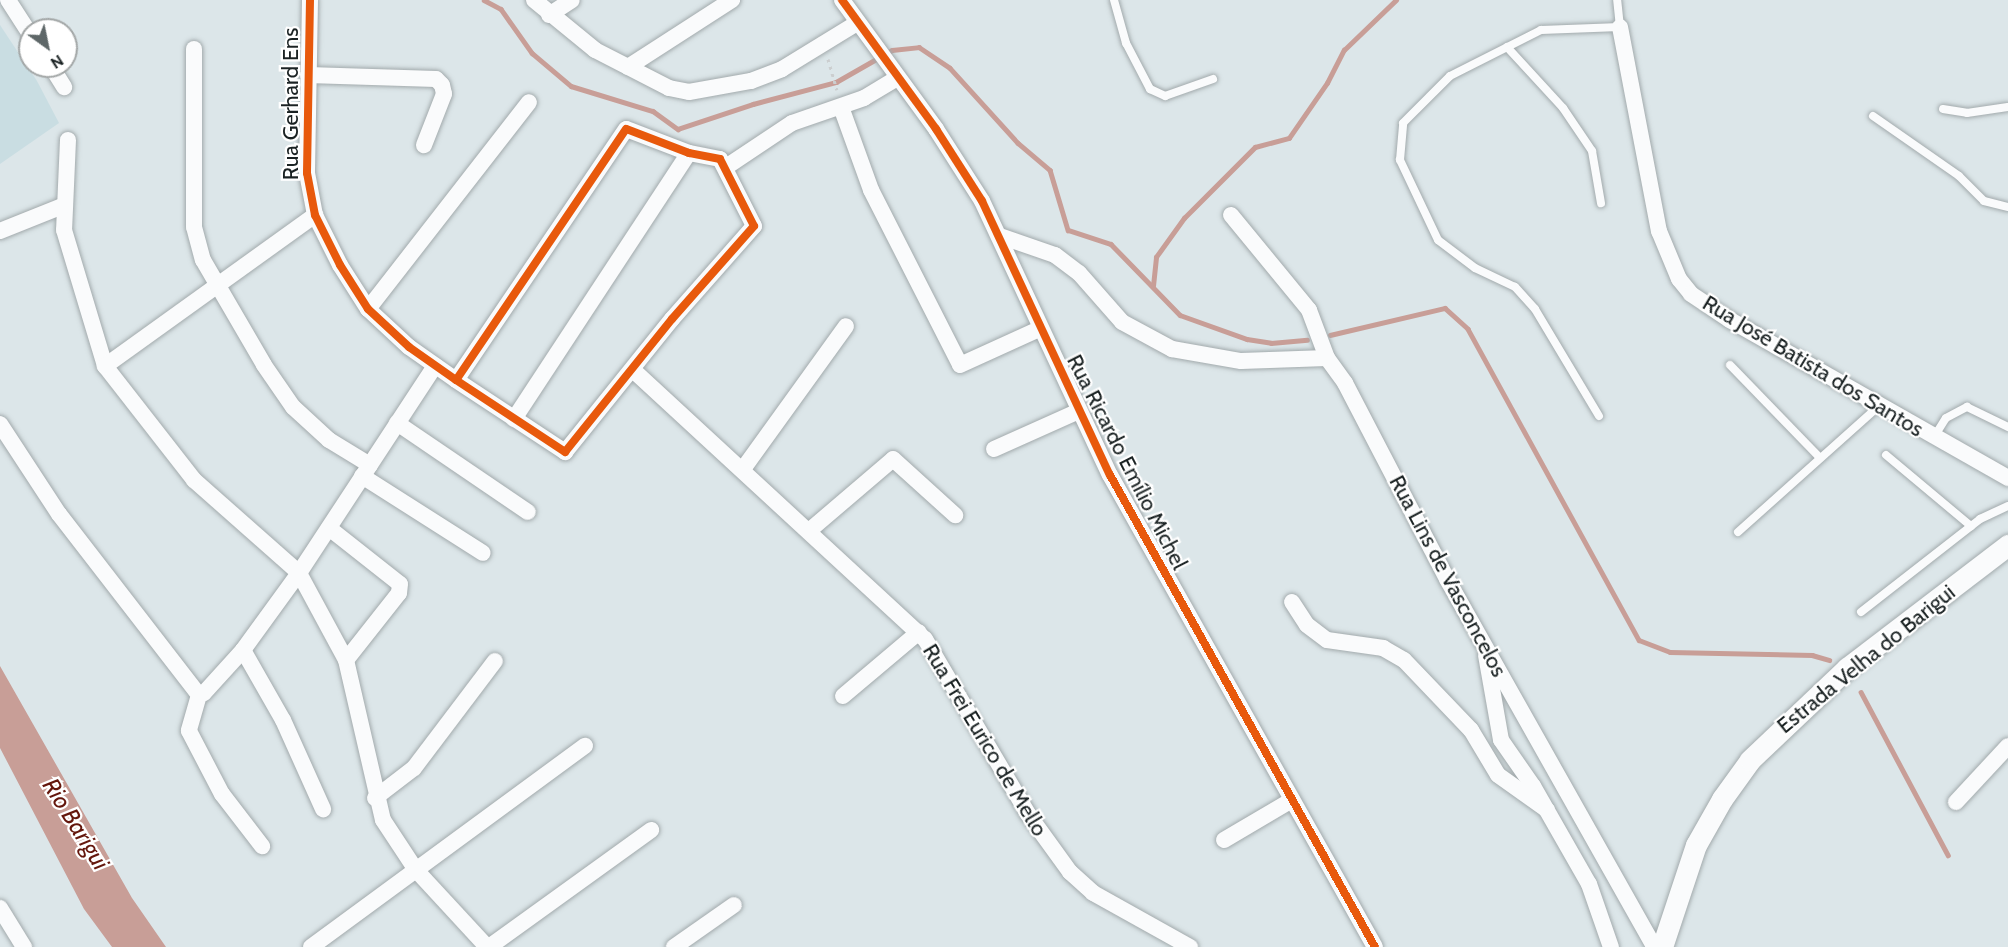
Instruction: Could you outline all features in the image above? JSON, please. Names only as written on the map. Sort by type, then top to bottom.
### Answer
[{"type":"street","points":[[6,0],[19,18]]},
{"type":"street","name":"Rua Gerhard Ens","points":[[310,0],[307,173],[315,215],[340,265],[368,309],[435,366],[565,452],[633,369]]},
{"type":"street","points":[[534,0],[580,41],[669,88],[688,92],[767,76],[856,23]]},
{"type":"street","points":[[549,15],[572,0]]},
{"type":"street","points":[[627,67],[732,0]]},
{"type":"street","name":"Rua Ricardo Emílio Michel","points":[[846,1],[856,23],[959,163],[1000,237],[1039,329],[1133,518],[1375,947]]},
{"type":"street","name":"Rua José Batista dos Santos","points":[[1620,27],[1659,231],[1679,279],[1707,307],[1989,470],[2008,478]]},
{"type":"street","points":[[194,49],[194,227],[196,244],[216,283],[293,407],[366,471],[483,553]]},
{"type":"street","points":[[308,75],[436,80],[442,85],[444,94],[424,145]]},
{"type":"street","points":[[58,78],[64,87]]},
{"type":"street","points":[[726,167],[792,123],[841,106],[897,78]]},
{"type":"street","points":[[368,309],[529,102]]},
{"type":"street","points":[[841,106],[871,190],[960,365],[1039,329]]},
{"type":"street","points":[[456,380],[626,129],[689,153],[715,156],[726,167],[754,226],[633,369]]},
{"type":"street","points":[[68,140],[64,230],[105,366],[194,480],[299,573],[346,660],[375,798],[394,840],[416,870],[488,947],[651,830]]},
{"type":"street","points":[[514,419],[689,153]]},
{"type":"street","points":[[0,231],[65,205]]},
{"type":"street","points":[[105,366],[216,283],[315,215]]},
{"type":"street","name":"Rua Lins de Vasconcelos","points":[[1231,215],[1309,310],[1327,358],[1345,382],[1484,645],[1654,947]]},
{"type":"street","points":[[1000,237],[1055,255],[1079,273],[1122,322],[1172,349],[1241,361],[1327,358]]},
{"type":"street","points":[[743,469],[846,326]]},
{"type":"street","points":[[198,695],[204,693],[243,650],[299,573],[435,366]]},
{"type":"street","name":"Rua Frei Eurico de Mello","points":[[633,369],[919,632],[1028,814],[1070,872],[1093,893],[1190,947]]},
{"type":"street","points":[[994,449],[1079,411]]},
{"type":"street","points":[[397,423],[528,512]]},
{"type":"street","points":[[0,424],[59,514],[198,695]]},
{"type":"street","points":[[810,530],[893,459],[955,515]]},
{"type":"street","name":"Rua José Batista dos Santos","points":[[1989,470],[2008,491]]},
{"type":"street","points":[[328,528],[400,584],[399,593],[346,660]]},
{"type":"street","name":"Estrada Velha do Barigui","points":[[1662,947],[1696,845],[1722,799],[1750,760],[1847,668],[2008,545]]},
{"type":"street","points":[[1292,602],[1307,625],[1327,640],[1383,648],[1404,660],[1471,730],[1498,776],[1547,810]]},
{"type":"street","points":[[843,696],[919,632]]},
{"type":"street","points":[[1484,645],[1498,732],[1547,810],[1589,884],[1611,947]]},
{"type":"street","points":[[243,650],[283,720],[323,809]]},
{"type":"street","points":[[375,798],[414,768],[495,661]]},
{"type":"street","points":[[198,695],[189,731],[222,794],[262,846]]},
{"type":"street","points":[[311,947],[585,746]]},
{"type":"street","points":[[1956,802],[2008,746]]},
{"type":"street","points":[[1224,840],[1292,800]]},
{"type":"street","points":[[674,947],[734,905]]},
{"type":"street","points":[[0,908],[24,947]]},
{"type":"lane","points":[[0,3],[6,0]]},
{"type":"lane","points":[[1114,0],[1126,43],[1150,89],[1165,96],[1214,79]]},
{"type":"lane","points":[[1599,416],[1535,309],[1515,287],[1475,268],[1438,240],[1400,160],[1404,123],[1450,76],[1541,30],[1620,27],[1617,0]]},
{"type":"lane","points":[[1508,47],[1563,108],[1592,151],[1601,203]]},
{"type":"lane","points":[[1943,109],[1967,112],[2008,107]]},
{"type":"lane","points":[[1873,116],[1959,176],[1984,201],[2008,207]]},
{"type":"lane","points":[[1730,365],[1820,458]]},
{"type":"lane","points":[[1738,532],[1879,406]]},
{"type":"lane","points":[[1934,438],[1946,418],[1967,407],[2008,427]]},
{"type":"lane","points":[[1886,455],[1971,526]]},
{"type":"lane","points":[[1861,612],[1971,526],[2008,506]]},
{"type":"path","points":[[824,44],[841,106]]},
{"type":"shaded area","points":[[0,25],[18,52],[18,78],[35,78],[59,123],[0,164]]},
{"type":"water","name":"Rio Barigui","points":[[0,666],[132,898],[166,947],[112,947],[84,909],[0,748]]},
{"type":"waterway","points":[[484,0],[501,9],[532,53],[571,86],[653,111],[678,129],[753,104],[836,82],[892,50],[919,47],[950,68],[1018,143],[1050,170],[1068,230],[1111,244],[1180,315],[1247,339],[1271,343],[1307,340]]},
{"type":"waterway","points":[[1153,286],[1156,257],[1184,218],[1255,147],[1289,138],[1327,83],[1344,50],[1396,0]]},
{"type":"waterway","points":[[1330,335],[1445,308],[1468,329],[1639,640],[1670,652],[1812,655],[1829,660]]},
{"type":"waterway","points":[[1861,692],[1948,855]]},
{"type":"cycle path","points":[[310,0],[307,173],[315,215],[340,265],[368,309],[409,347],[456,380],[565,452],[672,319],[754,226],[720,159],[689,153],[626,129],[456,380]]},
{"type":"cycle path","points":[[842,0],[936,129],[982,201],[1110,475],[1375,947]]}]
